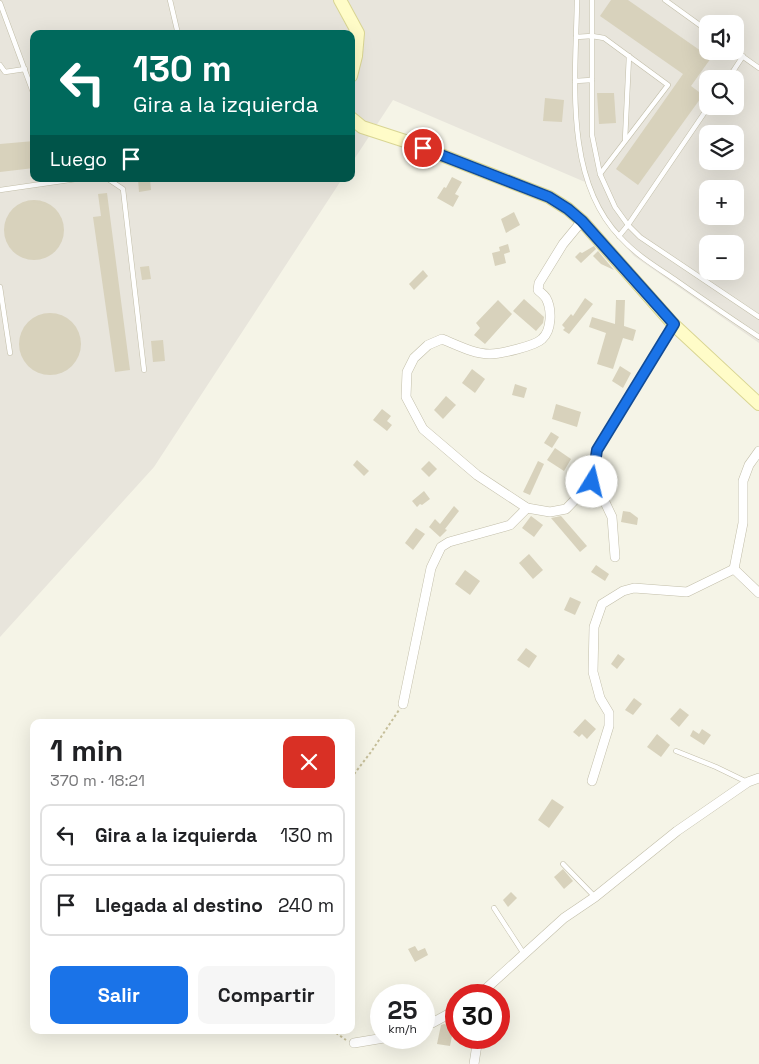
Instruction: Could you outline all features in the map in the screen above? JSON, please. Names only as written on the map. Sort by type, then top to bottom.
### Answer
[{"type":"main road","points":[[340,0],[358,33],[355,60]]},
{"type":"main road","points":[[355,121],[362,127],[405,141],[549,197],[568,209],[582,221],[674,324],[759,404]]},
{"type":"street","points":[[582,221],[563,244],[539,283],[538,290],[545,298],[549,309],[549,327],[542,339],[523,348],[490,354],[472,351],[442,339],[428,345],[414,358],[408,372],[406,397],[423,429],[477,475],[527,508],[550,512],[566,509],[592,482],[597,450],[674,324]]},
{"type":"street","points":[[734,569],[743,523],[743,482],[749,465],[759,451]]},
{"type":"street","points":[[592,482],[602,496],[612,517],[615,557]]},
{"type":"street","points":[[402,704],[431,568],[441,548],[449,542],[510,525],[527,508]]},
{"type":"street","points":[[734,569],[759,594]]},
{"type":"street","points":[[592,781],[609,726],[609,713],[600,698],[593,672],[594,627],[602,604],[623,591],[634,588],[687,592],[734,569]]},
{"type":"street","points":[[492,984],[564,918],[595,897],[677,831],[748,782],[759,778]]},
{"type":"street","points":[[354,1043],[370,1040]]},
{"type":"street","points":[[474,1064],[476,1049]]},
{"type":"lane","points":[[170,0],[177,30]]},
{"type":"lane","points":[[577,0],[575,81],[578,146],[591,193],[607,222],[618,236],[656,267],[759,337]]},
{"type":"lane","points":[[592,0],[592,135],[600,174],[615,206],[628,226],[640,237],[759,318]]},
{"type":"lane","points":[[665,0],[699,25]]},
{"type":"lane","points":[[0,3],[30,82]]},
{"type":"lane","points":[[576,38],[592,36],[604,38],[668,85],[600,174]]},
{"type":"lane","points":[[625,142],[629,56]]},
{"type":"lane","points":[[744,57],[759,68]]},
{"type":"lane","points":[[0,65],[5,72],[26,69]]},
{"type":"lane","points":[[575,81],[592,80]]},
{"type":"lane","points":[[618,236],[628,226],[703,115]]},
{"type":"lane","points":[[0,190],[46,182]]},
{"type":"lane","points":[[112,182],[122,190],[144,370]]},
{"type":"lane","points":[[0,287],[10,353]]},
{"type":"lane","points":[[676,751],[748,782]]},
{"type":"lane","points":[[563,864],[595,897]]},
{"type":"lane","points":[[494,908],[525,955]]},
{"type":"path","points":[[355,773],[402,704]]},
{"type":"path","points":[[337,1034],[344,1040],[354,1043]]},
{"type":"shaded area","points":[[0,0],[759,0],[759,343],[634,256],[613,232],[596,206],[585,182],[393,100],[355,158],[355,30],[30,30],[30,182],[340,182],[154,467],[0,637]]},
{"type":"building","points":[[611,0],[628,0],[699,50],[699,60],[710,60],[702,70],[699,70],[699,75],[691,86],[699,92],[699,101],[638,185],[616,169],[683,74],[600,16]]},
{"type":"building","points":[[597,93],[614,93],[616,123],[599,124]]},
{"type":"building","points":[[545,98],[564,100],[562,122],[543,121]]},
{"type":"building","points":[[30,141],[30,168],[0,172],[0,144]]},
{"type":"building","points":[[452,177],[462,182],[455,194],[459,196],[453,207],[437,198],[444,187],[446,188]]},
{"type":"building","points":[[138,182],[150,182],[151,190],[139,192]]},
{"type":"building","points":[[107,193],[130,370],[115,372],[93,217],[101,216],[98,194]]},
{"type":"building","points":[[28,200],[40,200],[51,205],[59,213],[64,224],[62,242],[51,255],[40,260],[28,260],[17,255],[9,247],[4,236],[4,224],[9,213],[17,205]]},
{"type":"building","points":[[514,212],[520,225],[506,233],[501,219]]},
{"type":"building","points":[[508,244],[510,252],[504,254],[506,263],[495,266],[492,253],[500,251],[499,247]]},
{"type":"building","points":[[594,246],[596,249],[581,263],[575,257],[580,252],[582,253]]},
{"type":"building","points":[[598,251],[614,270],[601,264],[593,256]]},
{"type":"building","points":[[149,266],[151,279],[142,280],[140,267]]},
{"type":"building","points":[[423,270],[428,276],[414,290],[409,284]]},
{"type":"building","points":[[585,298],[593,304],[569,334],[563,330],[565,328],[562,325],[571,314],[573,316]]},
{"type":"building","points":[[524,299],[544,317],[543,323],[536,331],[513,311]]},
{"type":"building","points":[[498,300],[512,314],[485,344],[474,335],[480,328],[476,323]]},
{"type":"building","points":[[616,300],[625,300],[624,326],[636,330],[633,341],[623,338],[613,369],[597,364],[606,333],[589,327],[592,317],[615,324]]},
{"type":"building","points":[[44,313],[56,313],[72,322],[79,332],[81,344],[79,356],[72,366],[56,375],[44,375],[33,370],[24,361],[19,350],[19,338],[24,327],[33,318]]},
{"type":"building","points":[[163,340],[165,361],[153,362],[151,341]]},
{"type":"building","points":[[620,366],[631,373],[623,388],[612,381]]},
{"type":"building","points":[[472,369],[485,379],[475,393],[462,383]]},
{"type":"building","points":[[515,384],[527,388],[524,398],[512,395]]},
{"type":"building","points":[[446,396],[456,405],[443,419],[434,410]]},
{"type":"building","points":[[556,404],[581,412],[577,427],[552,419]]},
{"type":"building","points":[[382,409],[391,416],[387,421],[392,425],[387,431],[373,420]]},
{"type":"building","points":[[551,432],[559,437],[552,448],[544,443]]},
{"type":"building","points":[[555,448],[571,459],[564,471],[547,460]]},
{"type":"building","points":[[357,460],[369,471],[364,476],[353,465]]},
{"type":"building","points":[[429,461],[437,469],[429,477],[421,469]]},
{"type":"building","points":[[538,461],[544,464],[530,495],[523,492]]},
{"type":"building","points":[[424,491],[430,499],[417,507],[412,501]]},
{"type":"building","points":[[454,506],[459,511],[445,529],[447,530],[440,537],[429,527],[435,519],[440,524]]},
{"type":"building","points":[[623,511],[630,512],[638,518],[637,525],[621,522]]},
{"type":"building","points":[[531,516],[543,525],[534,537],[522,528]]},
{"type":"building","points":[[561,516],[587,546],[580,552],[551,518]]},
{"type":"building","points":[[416,528],[425,534],[413,550],[405,543]]},
{"type":"building","points":[[529,554],[543,570],[533,579],[519,563]]},
{"type":"building","points":[[596,565],[609,574],[605,581],[591,572]]},
{"type":"building","points":[[465,570],[480,581],[470,595],[455,584]]},
{"type":"building","points":[[570,597],[581,602],[575,615],[564,610]]},
{"type":"building","points":[[526,648],[537,656],[529,668],[517,660]]},
{"type":"building","points":[[618,654],[625,659],[617,669],[611,664]]},
{"type":"building","points":[[634,698],[642,704],[633,715],[625,710]]},
{"type":"building","points":[[680,708],[689,715],[679,727],[670,719]]},
{"type":"building","points":[[585,719],[596,729],[587,739],[582,734],[579,737],[573,732]]},
{"type":"building","points":[[702,729],[711,735],[704,745],[690,736],[693,730],[699,734]]},
{"type":"building","points":[[657,734],[670,745],[661,757],[647,747]]},
{"type":"building","points":[[552,799],[564,807],[549,828],[538,820]]},
{"type":"building","points":[[563,869],[573,881],[564,889],[554,877]]},
{"type":"building","points":[[511,892],[517,898],[508,907],[503,900]]},
{"type":"building","points":[[415,946],[418,951],[425,948],[428,955],[415,962],[408,949]]},
{"type":"building","points":[[445,1024],[445,1045],[437,1044],[441,1025]]},
{"type":"route","points":[[423,148],[549,197],[568,209],[582,221],[674,324],[597,450],[592,482]]}]
